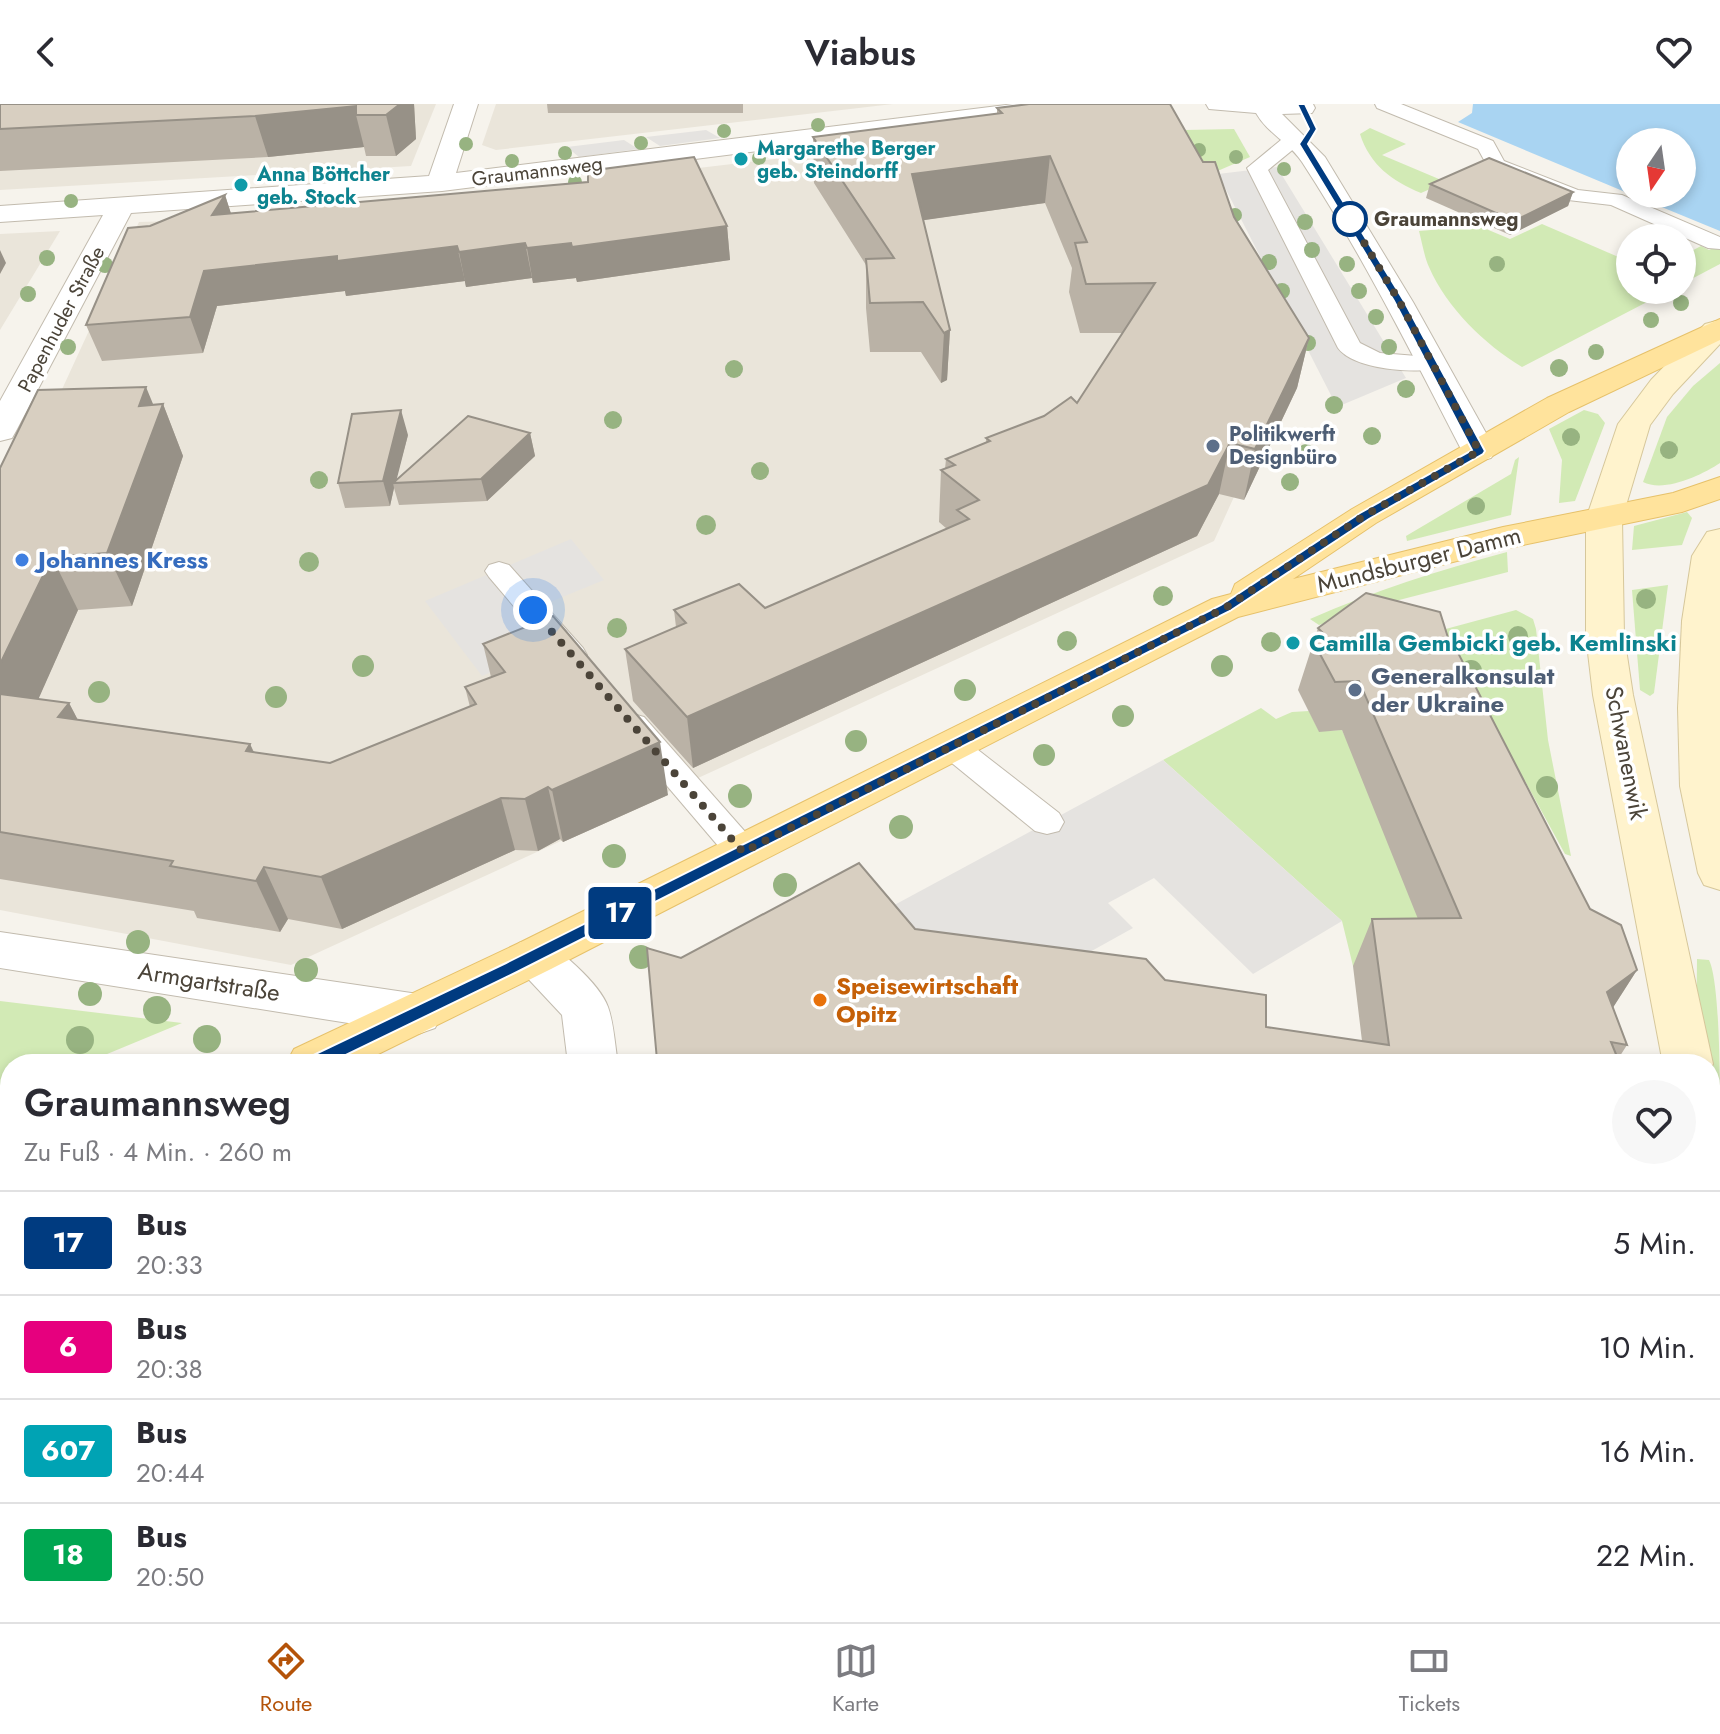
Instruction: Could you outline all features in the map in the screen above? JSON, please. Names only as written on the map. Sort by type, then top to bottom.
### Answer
[{"type":"main road","name":"Schwanenwik","points":[[1225,608],[1364,516],[1558,405],[1718,329]]},
{"type":"main road","name":"Schwanenwik","points":[[1686,1054],[1613,695],[1605,636],[1604,519],[1634,424],[1662,387],[1718,329]]},
{"type":"main road","name":"Mundsburger Damm","points":[[332,1054],[535,956],[1225,608],[1435,554],[1682,502],[1720,487]]},
{"type":"main road","points":[[1720,540],[1710,556],[1701,621],[1698,708],[1701,786],[1720,873]]},
{"type":"street","points":[[442,183],[443,170],[466,104]]},
{"type":"street","name":"Graumannsweg","points":[[0,214],[442,183],[1073,104]]},
{"type":"street","points":[[1218,104],[1302,106],[1313,129],[1299,142]]},
{"type":"street","points":[[1266,105],[1277,130],[1299,142],[1384,275],[1479,451]]},
{"type":"street","name":"Papenhuder Straße","points":[[0,431],[121,206]]},
{"type":"street","name":"Armgartstraße","points":[[0,950],[418,1014]]},
{"type":"street","points":[[535,956],[585,1008],[592,1054]]},
{"type":"lane","points":[[1384,104],[1486,145],[1496,165],[1575,196],[1615,199],[1716,243]]},
{"type":"lane","points":[[1299,142],[1257,168],[1350,348],[1375,360],[1432,363]]},
{"type":"lane","points":[[499,571],[593,679]]},
{"type":"lane","points":[[613,703],[743,852]]},
{"type":"lane","points":[[953,747],[1047,822]]},
{"type":"shaded area","points":[[0,104],[436,104],[411,166],[0,190]]},
{"type":"shaded area","points":[[496,104],[893,104],[496,150],[482,145]]},
{"type":"shaded area","points":[[1064,125],[1291,371],[1214,541],[291,965],[0,910],[0,524],[139,222],[275,218]]},
{"type":"shaded area","points":[[706,130],[720,138],[660,146],[646,137]]},
{"type":"shaded area","points":[[624,140],[638,149],[579,157],[567,147]]},
{"type":"shaded area","points":[[1277,167],[1406,378],[1337,407],[1218,174]]},
{"type":"shaded area","points":[[60,231],[0,330],[0,234]]},
{"type":"shaded area","points":[[571,539],[604,580],[533,609],[561,643],[482,676],[425,601]]},
{"type":"shaded area","points":[[1163,760],[1342,921],[1253,974],[1154,878],[1108,903],[1133,928],[1034,983],[928,979],[874,916]]},
{"type":"green space","points":[[1370,128],[1406,144],[1382,155],[1446,182],[1421,193],[1383,171],[1370,155],[1360,134]]},
{"type":"green space","points":[[1234,129],[1250,157],[1206,176],[1185,130]]},
{"type":"green space","points":[[1542,224],[1616,256],[1616,304],[1643,304],[1522,367],[1481,336],[1456,311],[1427,263],[1419,231],[1479,226],[1510,239]]},
{"type":"green space","points":[[1720,245],[1720,264],[1696,277],[1696,249],[1701,246],[1709,250]]},
{"type":"green space","points":[[1720,363],[1720,463],[1672,484],[1643,482],[1667,417],[1693,386]]},
{"type":"green space","points":[[1584,410],[1598,414],[1605,423],[1575,501],[1559,503],[1562,460],[1549,429]]},
{"type":"green space","points":[[1519,457],[1511,515],[1407,541],[1406,536],[1511,474]]},
{"type":"green space","points":[[1687,512],[1692,518],[1682,545],[1632,550],[1634,526]]},
{"type":"green space","points":[[1507,552],[1508,572],[1368,608],[1319,625],[1310,619],[1407,582]]},
{"type":"green space","points":[[1668,585],[1654,693],[1650,696],[1640,690],[1632,590]]},
{"type":"green space","points":[[1516,610],[1533,619],[1536,629],[1548,740],[1571,856],[1565,854],[1442,630]]},
{"type":"green space","points":[[1261,708],[1276,719],[1292,712],[1309,711],[1319,731],[1342,730],[1451,966],[1353,966],[1342,921],[1163,760]]},
{"type":"green space","points":[[1697,959],[1709,960],[1713,972],[1719,1054],[1696,1054]]},
{"type":"green space","points":[[0,1001],[182,1023],[107,1054],[0,1054]]},
{"type":"water","points":[[1473,104],[1720,104],[1720,231],[1664,208],[1696,208],[1696,128],[1616,128],[1616,188],[1458,122],[1472,113]]},
{"type":"building","points":[[0,104],[400,104],[386,115],[356,115],[356,106],[255,116],[0,129]]},
{"type":"building","points":[[1029,104],[1170,104],[1203,162],[1215,162],[1234,217],[1309,338],[1255,449],[1230,443],[1208,485],[687,717],[625,649],[686,623],[674,610],[739,584],[765,608],[969,519],[957,510],[979,500],[941,470],[955,465],[946,459],[990,441],[986,438],[1044,416],[1071,397],[1077,403],[1155,283],[1086,284],[1075,243],[1087,242],[1050,156],[912,174],[950,330],[944,333],[923,302],[870,303],[866,259],[894,258],[813,137],[1002,113],[997,108]]},
{"type":"building","points":[[694,157],[727,226],[572,247],[571,243],[527,248],[525,243],[459,252],[457,246],[337,261],[337,256],[204,271],[190,317],[86,325],[128,228],[150,226],[225,195],[212,215],[588,182],[588,171]]},
{"type":"building","points":[[1489,158],[1573,192],[1514,221],[1430,184]]},
{"type":"building","points":[[146,387],[139,406],[163,404],[107,553],[52,557],[0,664],[0,468],[38,390]]},
{"type":"building","points":[[401,410],[383,481],[338,483],[352,414]]},
{"type":"building","points":[[468,416],[530,433],[481,479],[393,483]]},
{"type":"building","points":[[1366,593],[1440,612],[1450,644],[1454,645],[1590,909],[1621,925],[1637,970],[1607,992],[1627,1045],[1611,1042],[1616,1054],[656,1054],[647,948],[681,958],[859,863],[915,929],[1146,959],[1165,980],[1266,995],[1266,1027],[1389,1045],[1372,919],[1461,918],[1359,681],[1335,682],[1313,641],[1326,636],[1318,628]]},
{"type":"building","points":[[553,616],[660,742],[552,790],[548,787],[525,799],[501,798],[321,877],[264,867],[256,881],[170,866],[173,861],[0,832],[0,694],[69,703],[58,717],[250,744],[246,751],[330,763],[476,704],[465,687],[505,672],[483,644]]},
{"type":"bus line","name":"17","points":[[333,1054],[512,968],[1225,608],[1364,516],[1479,451],[1399,301],[1304,144],[1313,129],[1302,104]]},
{"type":"place","name":"Margarethe Berger geb. Steindorff","points":[[741,159]]},
{"type":"place","name":"Anna Böttcher geb. Stock","points":[[241,185]]},
{"type":"place","name":"Graumannsweg","points":[[1350,219]]},
{"type":"place","name":"Politikwerft Designbüro","points":[[1213,446]]},
{"type":"place","name":"Johannes Kress","points":[[22,560]]},
{"type":"place","name":"Camilla Gembicki geb. Kemlinski","points":[[1293,643]]},
{"type":"place","name":"Generalkonsulat der Ukraine","points":[[1355,690]]},
{"type":"place","name":"Speisewirtschaft Opitz","points":[[820,1000]]},
{"type":"route","points":[[533,610],[743,852],[1225,608],[1364,516],[1479,451],[1399,301],[1350,219]]}]
